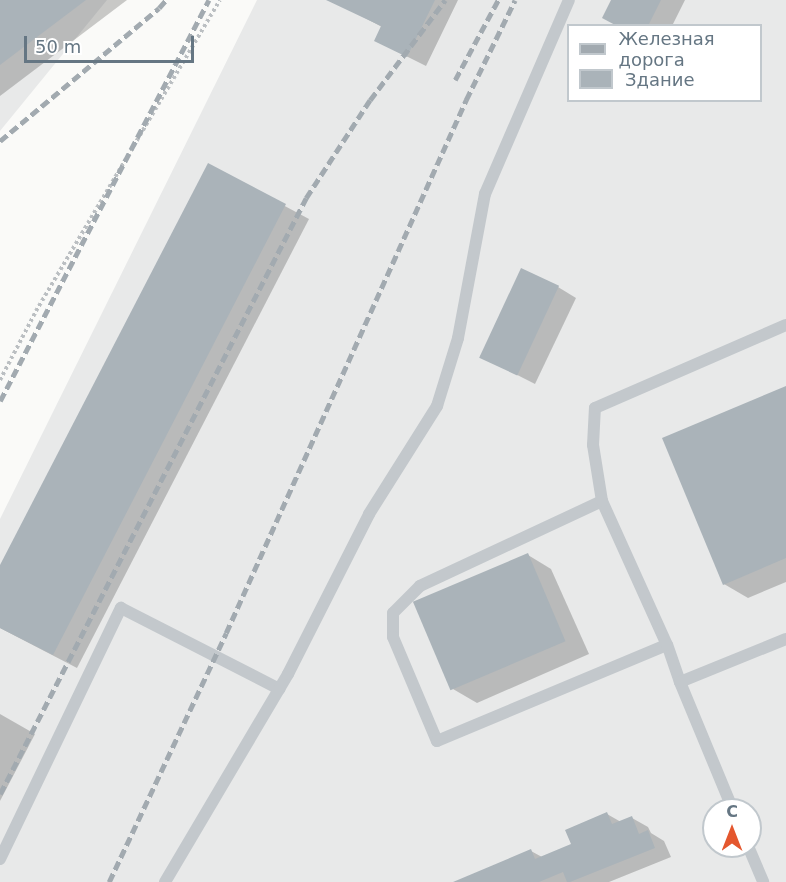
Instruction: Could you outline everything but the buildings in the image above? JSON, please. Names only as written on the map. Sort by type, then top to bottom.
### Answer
[{"type":"lane","points":[[165,882],[279,689],[369,514],[437,406],[458,338],[484,194],[569,0]]},
{"type":"lane","points":[[728,798],[667,645],[602,501],[593,446],[595,408],[786,325]]},
{"type":"lane","points":[[602,501],[420,586],[393,612],[393,638],[437,741],[667,645]]},
{"type":"lane","points":[[0,859],[121,608],[279,689]]},
{"type":"lane","points":[[680,682],[786,639]]},
{"type":"lane","points":[[753,858],[763,882]]},
{"type":"path","points":[[0,380],[36,311],[220,0]]},
{"type":"shaded area","points":[[0,0],[107,0],[0,131]]},
{"type":"shaded area","points":[[257,0],[786,0],[786,882],[0,882],[0,519]]},
{"type":"railway","points":[[0,141],[166,0]]},
{"type":"railway","points":[[0,401],[209,0]]},
{"type":"railway","points":[[0,794],[306,198],[370,100],[445,0]]},
{"type":"railway","points":[[455,80],[498,0]]},
{"type":"railway","points":[[109,882],[226,633],[466,100],[515,0]]}]
